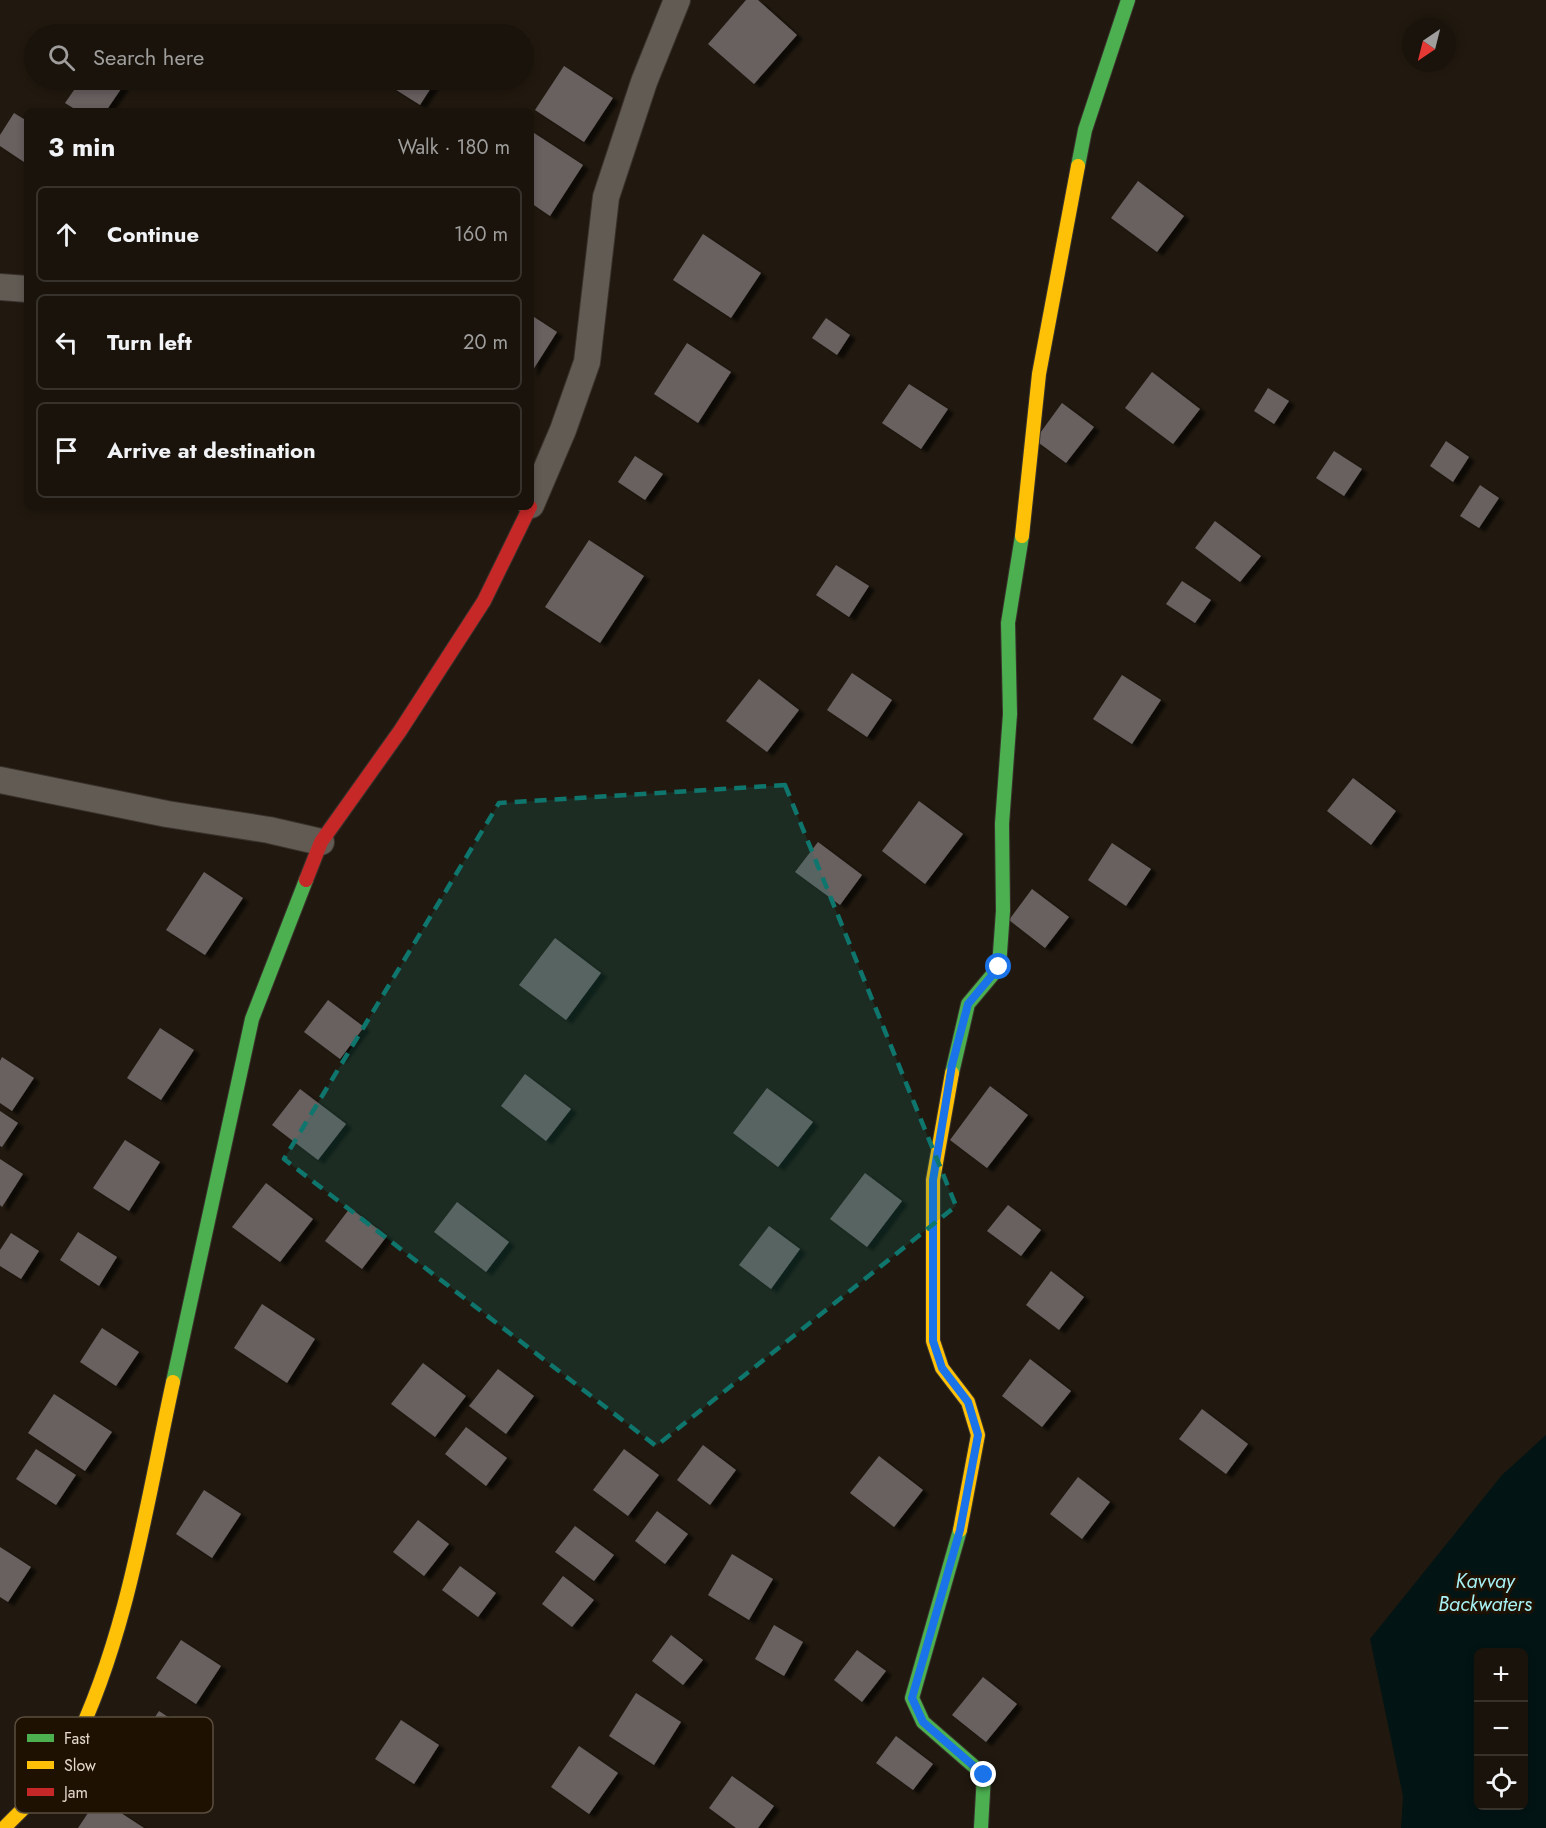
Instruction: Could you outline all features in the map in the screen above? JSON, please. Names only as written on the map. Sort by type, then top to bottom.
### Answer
[{"type":"street","points":[[534,499],[563,430],[587,362],[606,197],[644,82],[677,0]]},
{"type":"street","points":[[981,1828],[984,1775],[923,1722],[912,1698],[960,1530],[978,1435],[968,1402],[942,1368],[933,1341],[933,1180],[952,1065],[968,1004],[999,967],[1003,911],[1002,824],[1010,714],[1008,623],[1027,505],[1039,374],[1085,130],[1128,0]]},
{"type":"street","points":[[0,287],[24,289]]},
{"type":"street","points":[[84,1717],[117,1636],[252,1018],[321,842],[400,731],[484,601],[529,510]]},
{"type":"street","points":[[0,780],[167,814],[269,830],[321,842]]},
{"type":"street","points":[[3,1828],[17,1813]]},
{"type":"highlighted area","points":[[785,785],[956,1206],[656,1446],[284,1159],[499,803]]},
{"type":"water","name":"Kavvay Backwaters","points":[[1546,1435],[1546,1828],[1401,1828],[1403,1796],[1370,1639],[1502,1475]]},
{"type":"building","points":[[746,0],[758,0],[797,35],[754,84],[708,44]]},
{"type":"building","points":[[564,66],[613,98],[584,142],[535,110]]},
{"type":"building","points":[[74,90],[120,90],[108,108],[73,108],[65,103]]},
{"type":"building","points":[[396,90],[430,90],[420,105]]},
{"type":"building","points":[[14,113],[24,119],[24,162],[0,146],[0,135]]},
{"type":"building","points":[[534,133],[583,165],[550,216],[534,205]]},
{"type":"building","points":[[1138,181],[1184,216],[1157,252],[1111,218]]},
{"type":"building","points":[[703,234],[761,273],[731,318],[673,280]]},
{"type":"building","points":[[534,317],[557,332],[534,368]]},
{"type":"building","points":[[826,318],[850,335],[837,355],[812,338]]},
{"type":"building","points":[[687,343],[731,372],[698,423],[654,394]]},
{"type":"building","points":[[1152,372],[1200,409],[1173,444],[1125,408]]},
{"type":"building","points":[[909,384],[948,409],[921,449],[882,423]]},
{"type":"building","points":[[1268,388],[1289,401],[1274,424],[1254,411]]},
{"type":"building","points":[[1062,403],[1094,427],[1066,463],[1035,440]]},
{"type":"building","points":[[1446,441],[1469,457],[1453,482],[1430,466]]},
{"type":"building","points":[[1334,451],[1362,469],[1344,496],[1316,478]]},
{"type":"building","points":[[635,456],[663,474],[645,500],[618,482]]},
{"type":"building","points":[[1480,485],[1499,498],[1479,528],[1460,516]]},
{"type":"building","points":[[1215,521],[1261,556],[1240,582],[1195,548]]},
{"type":"building","points":[[589,540],[644,576],[600,643],[545,607]]},
{"type":"building","points":[[836,565],[869,586],[849,617],[816,595]]},
{"type":"building","points":[[1182,581],[1211,600],[1195,623],[1166,604]]},
{"type":"building","points":[[852,673],[892,700],[867,737],[827,710]]},
{"type":"building","points":[[1122,675],[1161,700],[1132,744],[1093,719]]},
{"type":"building","points":[[759,679],[799,710],[767,752],[726,721]]},
{"type":"building","points":[[1353,778],[1396,811],[1371,845],[1327,811]]},
{"type":"building","points":[[919,801],[963,834],[925,884],[882,851]]},
{"type":"building","points":[[818,842],[862,875],[840,905],[795,872]]},
{"type":"building","points":[[1112,843],[1151,869],[1126,906],[1088,880]]},
{"type":"building","points":[[204,872],[243,898],[205,955],[166,930]]},
{"type":"building","points":[[1032,889],[1069,917],[1045,948],[1009,920]]},
{"type":"building","points":[[555,938],[601,973],[566,1020],[519,985]]},
{"type":"building","points":[[328,1000],[364,1027],[340,1059],[304,1032]]},
{"type":"building","points":[[160,1028],[194,1050],[161,1100],[127,1078]]},
{"type":"building","points":[[2,1057],[34,1078],[12,1111],[0,1103],[0,1061]]},
{"type":"building","points":[[525,1074],[571,1109],[546,1141],[501,1106]]},
{"type":"building","points":[[990,1086],[1028,1115],[987,1168],[950,1140]]},
{"type":"building","points":[[767,1088],[813,1122],[778,1167],[733,1133]]},
{"type":"building","points":[[300,1089],[346,1124],[318,1160],[272,1125]]},
{"type":"building","points":[[0,1111],[18,1123],[2,1147],[0,1146]]},
{"type":"building","points":[[125,1140],[160,1162],[129,1211],[93,1188]]},
{"type":"building","points":[[0,1159],[23,1174],[2,1207],[0,1205]]},
{"type":"building","points":[[865,1173],[902,1201],[867,1247],[830,1219]]},
{"type":"building","points":[[266,1183],[313,1219],[280,1262],[232,1227]]},
{"type":"building","points":[[457,1202],[509,1242],[486,1272],[434,1232]]},
{"type":"building","points":[[1008,1205],[1041,1230],[1021,1256],[987,1231]]},
{"type":"building","points":[[350,1208],[387,1236],[362,1269],[325,1241]]},
{"type":"building","points":[[769,1226],[800,1249],[771,1289],[739,1265]]},
{"type":"building","points":[[78,1232],[117,1257],[99,1286],[60,1260]]},
{"type":"building","points":[[11,1233],[39,1251],[21,1279],[0,1266],[0,1250]]},
{"type":"building","points":[[1051,1271],[1084,1297],[1059,1330],[1026,1305]]},
{"type":"building","points":[[262,1304],[315,1339],[287,1383],[234,1348]]},
{"type":"building","points":[[102,1328],[139,1352],[116,1386],[80,1362]]},
{"type":"building","points":[[1030,1359],[1071,1391],[1042,1427],[1002,1396]]},
{"type":"building","points":[[423,1363],[466,1396],[435,1437],[391,1404]]},
{"type":"building","points":[[498,1369],[534,1396],[506,1434],[469,1406]]},
{"type":"building","points":[[54,1394],[112,1432],[85,1471],[28,1433]]},
{"type":"building","points":[[1202,1409],[1248,1444],[1226,1474],[1179,1439]]},
{"type":"building","points":[[466,1427],[507,1458],[486,1486],[445,1454]]},
{"type":"building","points":[[703,1445],[736,1470],[710,1505],[677,1480]]},
{"type":"building","points":[[36,1449],[76,1475],[56,1505],[16,1479]]},
{"type":"building","points":[[624,1449],[659,1475],[628,1516],[593,1490]]},
{"type":"building","points":[[879,1456],[923,1490],[894,1527],[850,1493]]},
{"type":"building","points":[[1078,1477],[1110,1502],[1082,1539],[1050,1514]]},
{"type":"building","points":[[204,1490],[241,1514],[212,1558],[176,1534]]},
{"type":"building","points":[[657,1511],[688,1534],[665,1564],[635,1541]]},
{"type":"building","points":[[418,1520],[449,1544],[424,1576],[393,1552]]},
{"type":"building","points":[[575,1526],[614,1555],[594,1581],[555,1552]]},
{"type":"building","points":[[0,1547],[31,1567],[8,1602],[0,1597]]},
{"type":"building","points":[[732,1554],[773,1579],[749,1620],[708,1595]]},
{"type":"building","points":[[460,1566],[496,1593],[478,1617],[442,1590]]},
{"type":"building","points":[[563,1576],[594,1600],[572,1627],[542,1604]]},
{"type":"building","points":[[774,1625],[803,1642],[784,1676],[755,1659]]},
{"type":"building","points":[[671,1635],[703,1660],[683,1685],[652,1661]]},
{"type":"building","points":[[181,1640],[221,1666],[196,1704],[156,1678]]},
{"type":"building","points":[[857,1650],[886,1671],[862,1702],[834,1680]]},
{"type":"building","points":[[983,1677],[1017,1704],[986,1742],[952,1715]]},
{"type":"building","points":[[636,1693],[681,1722],[654,1765],[609,1736]]},
{"type":"building","points":[[159,1711],[168,1717],[155,1717]]},
{"type":"building","points":[[401,1720],[439,1745],[414,1784],[375,1759]]},
{"type":"building","points":[[896,1736],[933,1764],[913,1790],[876,1763]]},
{"type":"building","points":[[579,1746],[618,1773],[589,1814],[551,1787]]},
{"type":"building","points":[[732,1776],[774,1806],[758,1828],[736,1828],[709,1808]]},
{"type":"building","points":[[88,1813],[121,1813],[144,1828],[78,1828]]},
{"type":"traffic: fast","points":[[1078,166],[1085,130],[1128,0]]},
{"type":"traffic: fast","points":[[952,1073],[968,1004],[999,967],[1003,911],[1002,824],[1010,714],[1008,623],[1022,536]]},
{"type":"traffic: fast","points":[[173,1382],[252,1019],[306,880]]},
{"type":"traffic: fast","points":[[960,1530],[912,1698],[923,1722],[984,1775],[981,1828]]},
{"type":"traffic: slow","points":[[1022,536],[1039,374],[1078,166]]},
{"type":"traffic: slow","points":[[952,1073],[933,1180],[933,1341],[942,1368],[968,1402],[978,1435],[960,1530]]},
{"type":"traffic: slow","points":[[86,1717],[108,1661],[133,1569],[173,1382]]},
{"type":"traffic: slow","points":[[4,1828],[19,1813]]},
{"type":"traffic: jam","points":[[306,880],[321,842],[400,731],[484,601],[529,510]]},
{"type":"route","points":[[984,1775],[923,1722],[912,1698],[960,1530],[978,1435],[968,1402],[942,1368],[933,1341],[933,1180],[952,1065],[968,1004],[999,967]]}]
